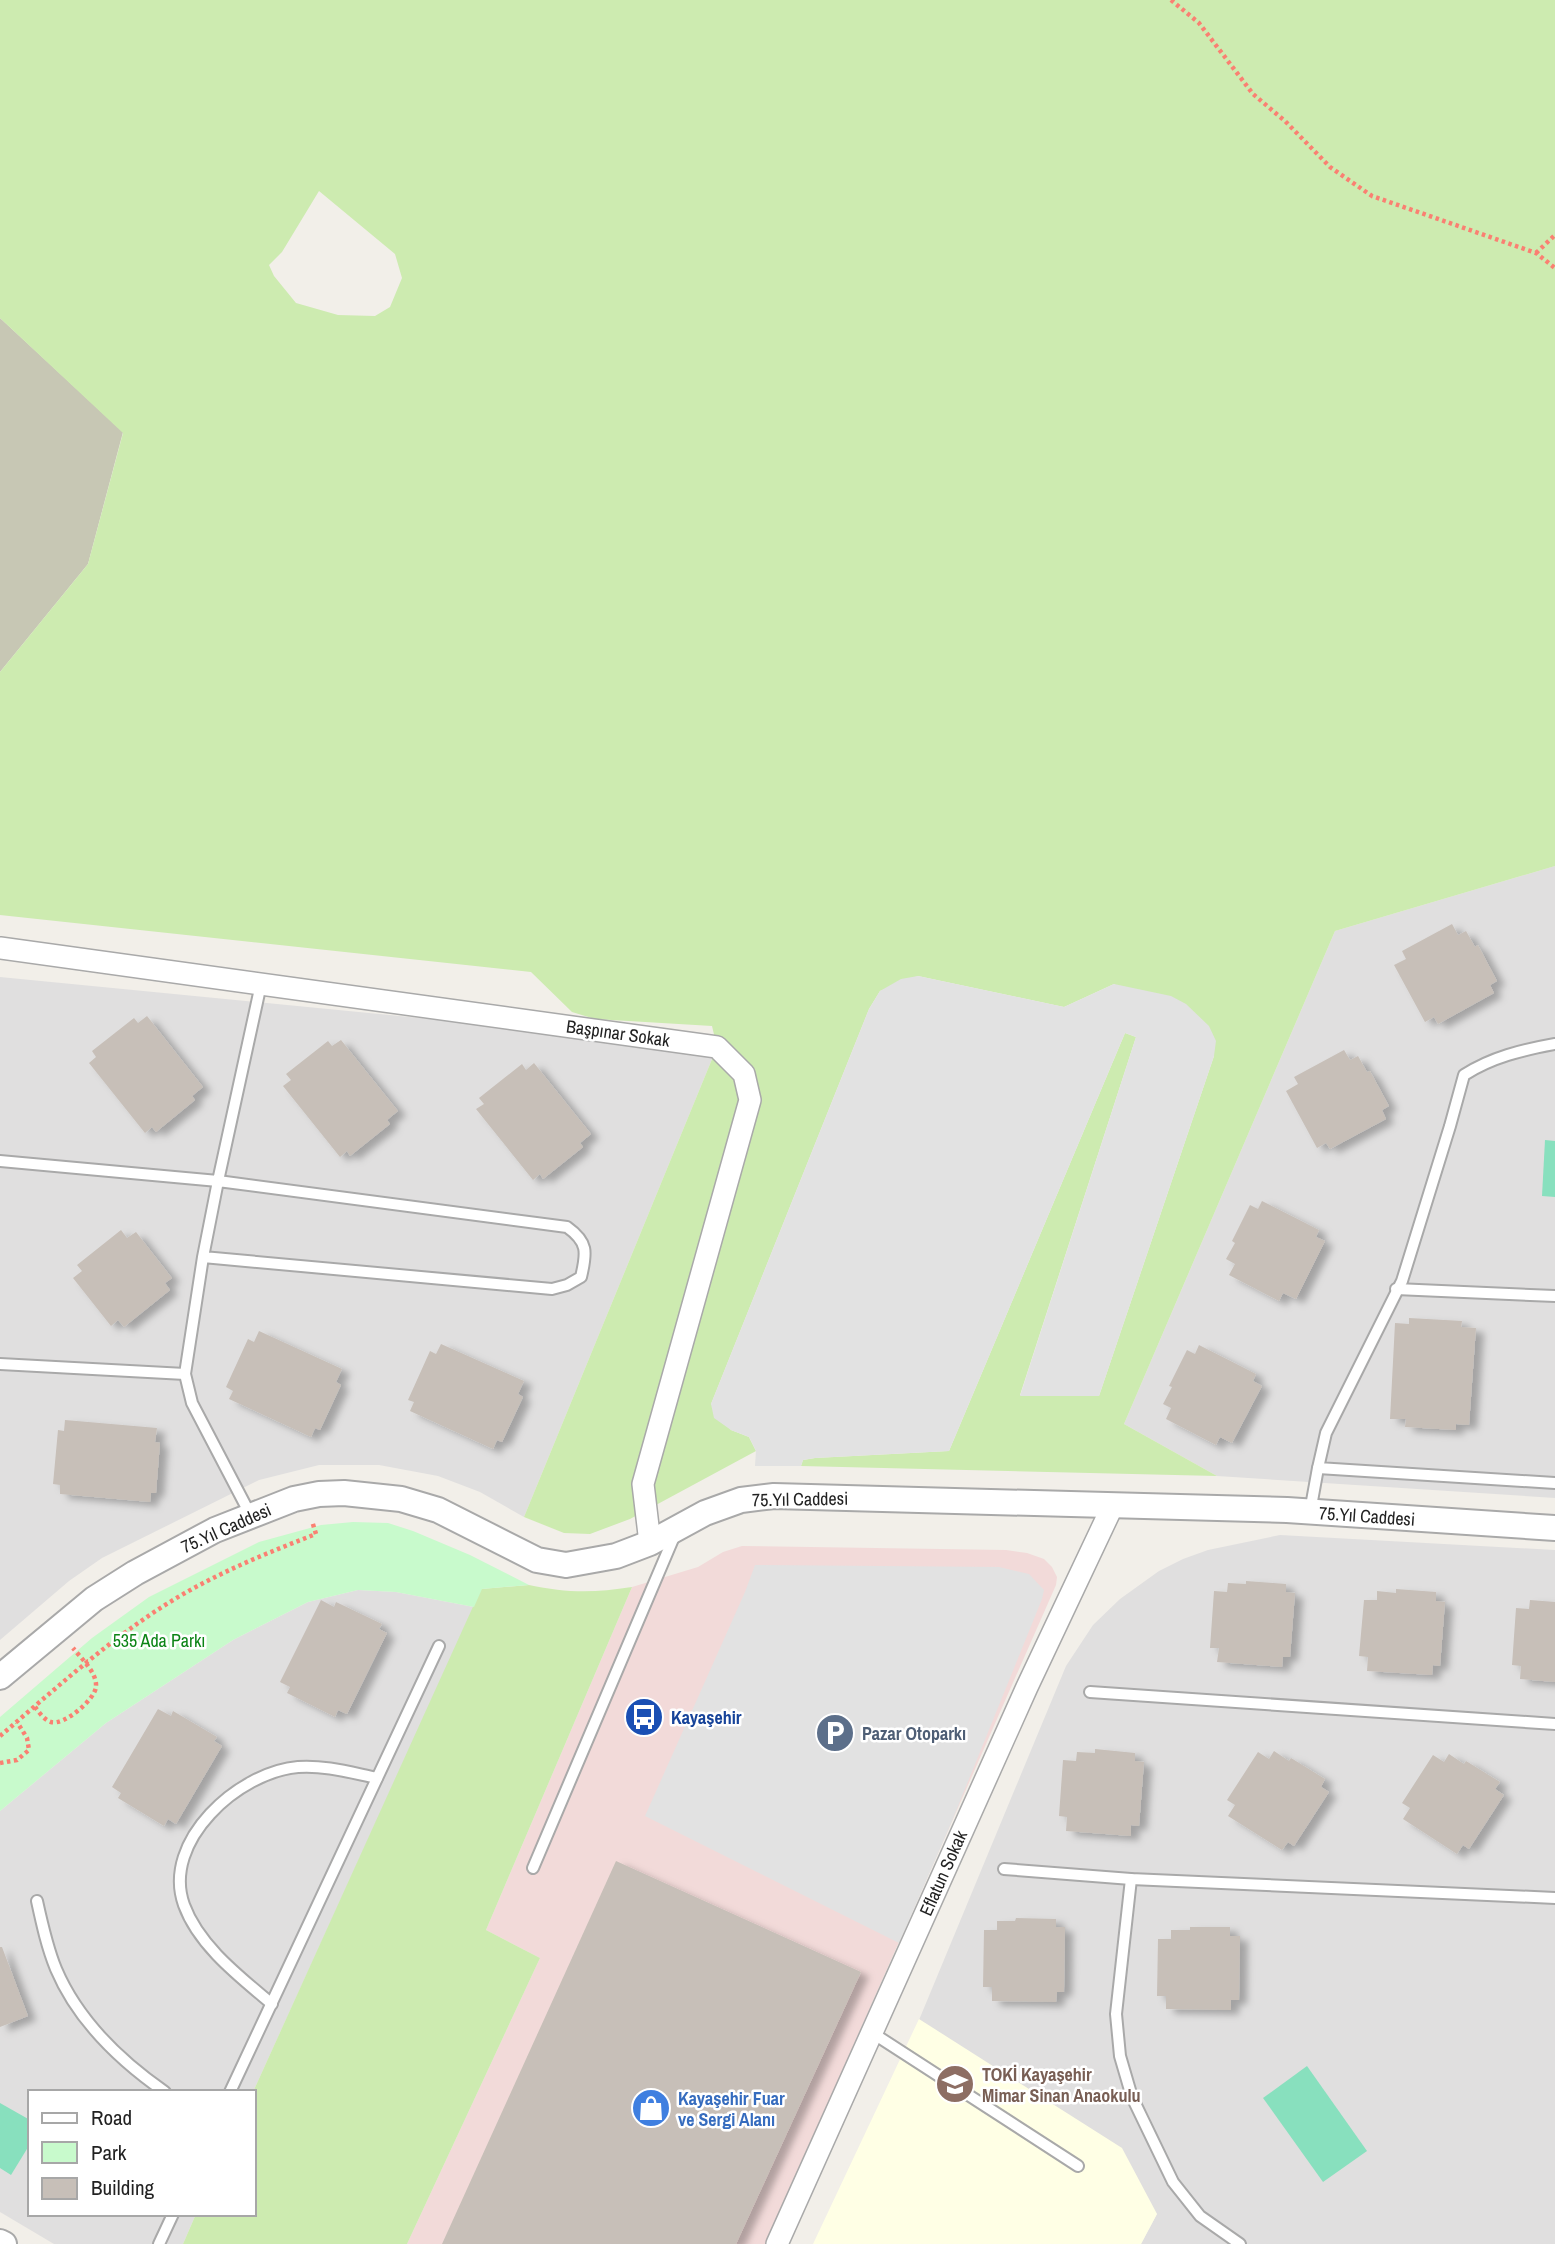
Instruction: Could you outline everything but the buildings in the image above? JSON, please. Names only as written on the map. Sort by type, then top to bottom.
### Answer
[{"type":"street","name":"Başpınar Sokak","points":[[0,948],[717,1047],[744,1074],[750,1100],[643,1484],[650,1543]]},
{"type":"street","name":"75.Yıl Caddesi","points":[[0,1677],[94,1599],[135,1573],[215,1530],[250,1514],[303,1497],[344,1493],[414,1503],[438,1510],[516,1551],[552,1564],[566,1565],[616,1556],[650,1543],[705,1513],[741,1500],[774,1496],[1310,1512],[1555,1528]]},
{"type":"street","name":"Eflatun Sokak","points":[[777,2244],[1027,1687],[1114,1505]]},
{"type":"lane","points":[[250,1514],[192,1403],[185,1374],[203,1257],[261,984]]},
{"type":"lane","points":[[1310,1512],[1326,1433],[1402,1281],[1464,1075],[1484,1062],[1507,1054],[1555,1044]]},
{"type":"lane","points":[[0,1161],[218,1181],[567,1227],[580,1237],[586,1256],[581,1277],[552,1289],[203,1257]]},
{"type":"lane","points":[[1396,1289],[1555,1296]]},
{"type":"lane","points":[[0,1364],[185,1374]]},
{"type":"lane","points":[[1318,1468],[1555,1483]]},
{"type":"lane","points":[[533,1868],[679,1527]]},
{"type":"lane","points":[[231,2090],[439,1646]]},
{"type":"lane","points":[[1090,1692],[1555,1724]]},
{"type":"lane","points":[[272,2004],[213,1950],[196,1927],[184,1905],[178,1879],[185,1850],[206,1819],[233,1793],[261,1776],[298,1767],[330,1769],[377,1778]]},
{"type":"lane","points":[[1004,1869],[1131,1879],[1555,1898]]},
{"type":"lane","points":[[1131,1879],[1116,2014],[1120,2056],[1129,2086],[1173,2182],[1200,2216],[1240,2244]]},
{"type":"lane","points":[[37,1901],[55,1967],[80,2015],[116,2053],[162,2090]]},
{"type":"lane","points":[[871,2032],[1078,2166]]},
{"type":"lane","points":[[159,2244],[172,2216]]},
{"type":"path","points":[[1171,0],[1199,23],[1253,94],[1285,121],[1330,167],[1372,196],[1536,253],[1555,268]]},
{"type":"path","points":[[1536,253],[1555,234]]},
{"type":"path","points":[[0,1736],[86,1664],[152,1614],[186,1593],[280,1548],[316,1534],[303,1497]]},
{"type":"path","points":[[35,1707],[52,1723],[66,1720],[86,1703],[97,1687],[86,1664],[57,1629]]},
{"type":"path","points":[[0,1763],[17,1760],[29,1750],[27,1738],[17,1722]]},
{"type":"shaded area","points":[[0,318],[123,432],[88,564],[0,672]]},
{"type":"shaded area","points":[[1555,866],[1555,1498],[1217,1476],[1124,1424],[1335,931]]},
{"type":"shaded area","points":[[918,976],[1064,1007],[1114,984],[1171,996],[1186,1004],[1209,1026],[1216,1041],[1214,1056],[1099,1396],[1020,1396],[1136,1037],[1125,1033],[949,1451],[815,1458],[803,1460],[801,1466],[755,1466],[756,1451],[749,1437],[731,1430],[714,1418],[711,1404],[869,1009],[880,991],[901,979]]},
{"type":"shaded area","points":[[0,977],[717,1047],[524,1517],[480,1492],[438,1476],[379,1465],[319,1465],[259,1480],[102,1558],[69,1581],[0,1640]]},
{"type":"shaded area","points":[[1280,1535],[1555,1550],[1555,2244],[1141,2244],[1157,2214],[919,2020],[1066,1666],[1093,1625],[1120,1599],[1159,1571],[1183,1559],[1208,1550]]},
{"type":"shaded area","points":[[742,1546],[1006,1550],[1044,1559],[1057,1577],[1056,1585],[766,2244],[407,2244],[540,1958],[486,1930],[632,1587],[698,1567],[723,1552]]},
{"type":"shaded area","name":"Pazar Otoparkı","points":[[755,1565],[999,1567],[1029,1574],[1044,1590],[952,1821],[899,1943],[645,1816]]},
{"type":"shaded area","points":[[358,1590],[396,1592],[474,1607],[254,2090],[28,2090],[28,2216],[195,2216],[183,2244],[54,2244],[0,2212],[0,1811],[106,1723],[233,1640],[308,1602]]},
{"type":"shaded area","name":"TOKİ Kayaşehir Mimar Sinan Anaokulu","points":[[919,2019],[1122,2148],[1157,2214],[1141,2244],[813,2244]]},
{"type":"green space","points":[[0,0],[1555,0],[1555,866],[1335,931],[1124,1424],[1217,1476],[801,1466],[803,1460],[815,1458],[949,1451],[1125,1033],[1136,1037],[1020,1395],[1099,1396],[1214,1056],[1114,984],[1064,1007],[918,976],[880,991],[869,1009],[711,1404],[731,1430],[749,1437],[756,1451],[630,1519],[590,1534],[564,1533],[524,1517],[717,1047],[712,1026],[595,1019],[572,1012],[531,972],[0,915],[0,672],[88,564],[123,433],[0,318]],"holes":[[[319,191],[395,254],[402,278],[390,307],[375,316],[338,315],[296,303],[274,276],[269,265],[282,252]]]},
{"type":"green space","points":[[1545,1140],[1555,1141],[1555,1197],[1542,1196]]},
{"type":"green space","name":"535 Ada Parkı","points":[[388,1523],[413,1531],[470,1555],[529,1585],[482,1589],[474,1607],[396,1592],[358,1590],[308,1602],[233,1640],[106,1723],[0,1811],[0,1717],[92,1638],[149,1597],[259,1542],[321,1525]]},
{"type":"green space","points":[[529,1585],[580,1591],[632,1587],[486,1930],[540,1958],[407,2244],[183,2244],[195,2216],[256,2216],[254,2090],[481,1589]]},
{"type":"green space","points":[[1307,2066],[1367,2151],[1323,2182],[1263,2098]]},
{"type":"green space","points":[[0,2103],[28,2119],[28,2147],[11,2175],[0,2168]]},
{"type":"place","name":"Kayaşehir","points":[[644,1717]]},
{"type":"place","name":"Pazar Otoparkı","points":[[835,1733]]},
{"type":"place","name":"TOKİ Kayaşehir Mimar Sinan Anaokulu","points":[[955,2084]]},
{"type":"place","name":"Kayaşehir Fuar ve Sergi Alanı","points":[[651,2108]]}]
